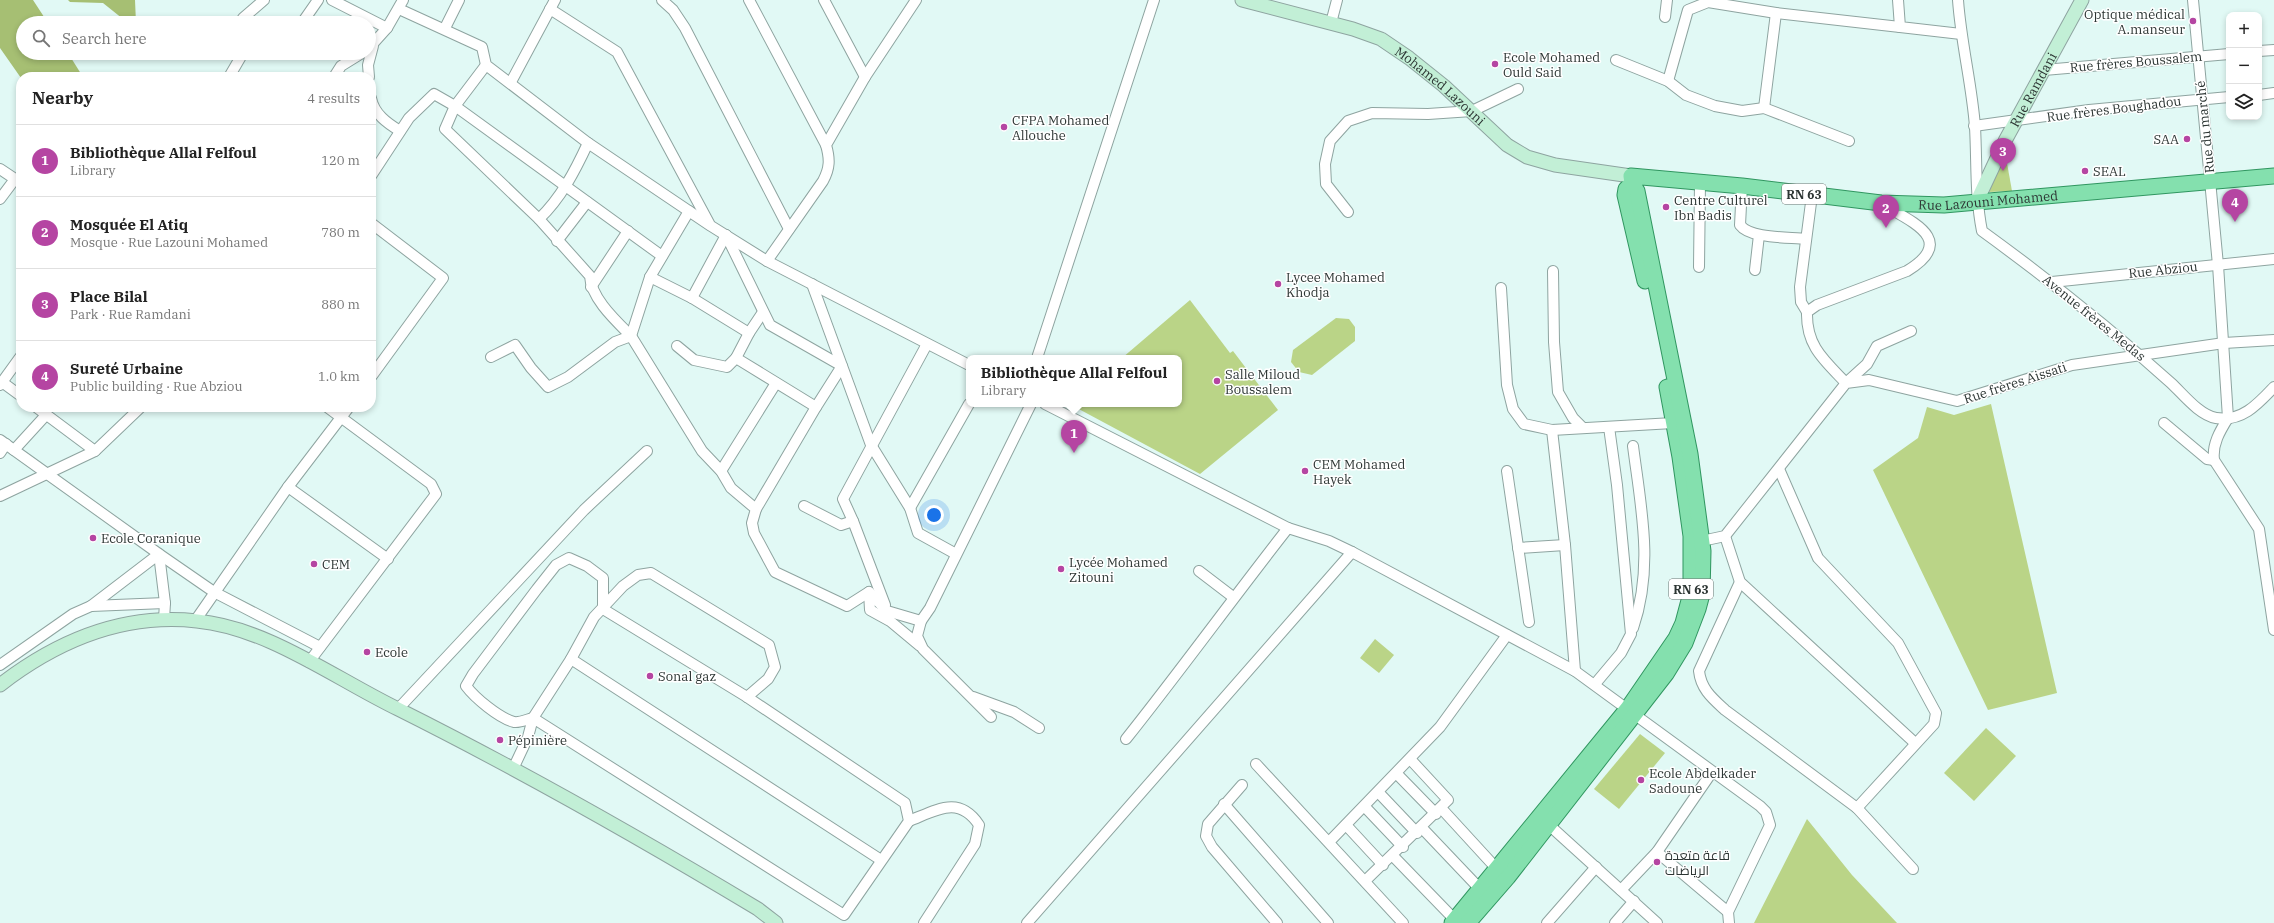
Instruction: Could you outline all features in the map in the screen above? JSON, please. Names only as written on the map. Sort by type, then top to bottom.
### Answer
[{"type":"main road","name":"Rue Lazouni Mohamed","points":[[1631,180],[1742,186],[1881,203],[1944,205],[2274,176]]},
{"type":"main road","points":[[1631,180],[1626,189],[1625,195],[1665,378],[1672,423],[1697,542]]},
{"type":"main road","points":[[1465,922],[1480,889],[1496,868],[1670,668],[1693,626],[1702,594],[1690,454],[1637,191],[1631,180]]},
{"type":"main road","points":[[1465,922],[1549,824],[1632,711]]},
{"type":"street","points":[[245,16],[264,0]]},
{"type":"street","points":[[307,16],[318,0]]},
{"type":"street","points":[[332,0],[363,16]]},
{"type":"street","points":[[445,28],[459,0]]},
{"type":"street","points":[[511,82],[555,0]]},
{"type":"street","points":[[662,0],[673,10],[684,28],[789,229]]},
{"type":"street","points":[[749,0],[826,146],[829,157],[829,170],[768,261]]},
{"type":"street","points":[[824,0],[865,77]]},
{"type":"street","points":[[826,146],[865,77],[916,0]]},
{"type":"street","points":[[1038,355],[1154,0]]},
{"type":"street","name":"Mohamed Lazouni","points":[[1242,0],[1331,23],[1381,39],[1410,58],[1472,111],[1507,145],[1527,157],[1555,165],[1631,180]]},
{"type":"street","points":[[1331,23],[1337,0]]},
{"type":"street","points":[[1665,17],[1667,0]]},
{"type":"street","points":[[1898,0],[1900,27]]},
{"type":"street","name":"Avenue frères Medas","points":[[1958,0],[1961,34],[1974,126],[1976,203],[1982,231],[2052,282],[2139,354],[2206,414],[2216,418],[2228,418]]},
{"type":"street","name":"Rue Ramdani","points":[[1976,203],[2017,121],[2082,0]]},
{"type":"street","name":"Rue du marché","points":[[2193,0],[2197,58],[2218,265],[2228,418]]},
{"type":"street","points":[[1668,81],[1688,10],[1708,1],[1776,13],[1961,34]]},
{"type":"street","points":[[376,41],[387,28],[401,4],[482,47],[486,64],[588,143],[711,226],[768,261],[966,364]]},
{"type":"street","points":[[550,9],[617,52],[711,226]]},
{"type":"street","points":[[1764,108],[1776,13]]},
{"type":"street","points":[[376,22],[387,28]]},
{"type":"street","points":[[2262,51],[2274,50]]},
{"type":"street","name":"Rue frères Boussalem","points":[[2044,70],[2226,54]]},
{"type":"street","points":[[232,72],[239,60]]},
{"type":"street","points":[[337,72],[341,66],[351,60]]},
{"type":"street","points":[[369,60],[369,72]]},
{"type":"street","points":[[1616,60],[1668,81],[1686,95],[1715,106],[1742,111],[1764,108],[1849,141]]},
{"type":"street","points":[[486,64],[455,106],[445,129],[539,220],[590,276],[590,287],[617,322],[631,336],[702,451],[721,471],[732,488],[756,509]]},
{"type":"street","points":[[1348,212],[1326,184],[1325,164],[1330,141],[1348,121],[1372,113],[1428,114],[1472,111],[1518,89]]},
{"type":"street","points":[[2262,94],[2274,93]]},
{"type":"street","points":[[376,168],[400,131],[420,106],[434,94],[455,106],[662,256]]},
{"type":"street","name":"Rue frères Boughadou","points":[[1974,126],[2089,110],[2226,97]]},
{"type":"street","points":[[376,110],[387,123],[400,131]]},
{"type":"street","points":[[539,220],[555,204],[588,143]]},
{"type":"street","points":[[0,169],[15,179],[0,199]]},
{"type":"street","points":[[1699,267],[1700,183]]},
{"type":"street","points":[[1742,186],[1740,225],[1746,231],[1759,235],[1806,239]]},
{"type":"street","points":[[1812,195],[1800,287],[1801,302],[1807,312],[1807,324],[1811,341],[1821,358],[1846,383]]},
{"type":"street","points":[[557,241],[587,202]]},
{"type":"street","points":[[1807,312],[1817,305],[1907,271],[1919,264],[1926,255],[1930,245],[1930,240],[1923,228],[1881,203]]},
{"type":"street","points":[[631,336],[650,277],[689,211]]},
{"type":"street","points":[[376,227],[443,278],[376,369]]},
{"type":"street","points":[[590,287],[628,231]]},
{"type":"street","points":[[692,298],[726,235]]},
{"type":"street","points":[[726,235],[770,326],[842,366]]},
{"type":"street","points":[[1755,270],[1759,235]]},
{"type":"street","name":"Rue Abziou","points":[[2052,282],[2274,259]]},
{"type":"street","points":[[1554,271],[1554,342],[1558,392],[1573,418],[1582,427]]},
{"type":"street","points":[[650,277],[692,298],[749,333]]},
{"type":"street","points":[[812,284],[872,447],[910,508],[918,533],[956,554]]},
{"type":"street","points":[[1501,288],[1507,385],[1513,409],[1524,424],[1552,430],[1582,427],[1672,423]]},
{"type":"street","points":[[677,346],[694,360],[727,367],[736,358],[749,333],[763,312]]},
{"type":"street","points":[[1697,542],[1725,536],[1846,383],[1867,364],[1877,346],[1911,331]]},
{"type":"street","points":[[491,357],[515,345],[531,368],[548,386],[568,378],[615,342],[631,336]]},
{"type":"street","name":"Rue frères Aissati","points":[[1846,383],[1869,380],[1957,401],[2072,365],[2139,354],[2224,343],[2274,340]]},
{"type":"street","points":[[887,610],[843,499],[927,344]]},
{"type":"street","points":[[736,358],[816,407]]},
{"type":"street","points":[[16,363],[1,384],[16,393]]},
{"type":"street","points":[[842,366],[756,509],[752,523],[754,533],[775,572],[847,606],[869,592]]},
{"type":"street","points":[[721,471],[776,383]]},
{"type":"street","points":[[2274,387],[2247,412],[2240,416],[2228,418],[2215,445],[2214,460],[2259,529],[2274,629]]},
{"type":"street","points":[[910,508],[967,407]]},
{"type":"street","points":[[923,648],[917,636],[921,621],[930,608],[1030,407]]},
{"type":"street","points":[[1051,407],[1288,528],[1329,541],[1352,552],[1575,671],[1595,684],[1760,806],[1769,819],[1767,831],[1728,912],[1729,923]]},
{"type":"street","points":[[43,412],[95,451]]},
{"type":"street","points":[[0,496],[47,472],[95,451],[136,412]]},
{"type":"street","points":[[309,662],[433,500],[436,494],[435,488],[334,412]]},
{"type":"street","points":[[195,621],[288,487],[345,412]]},
{"type":"street","points":[[46,414],[5,447],[47,472],[159,554],[214,592],[320,647]]},
{"type":"street","points":[[2164,423],[2207,460],[2214,460]]},
{"type":"street","points":[[1609,427],[1617,485],[1631,634]]},
{"type":"street","points":[[1552,430],[1565,545],[1575,671]]},
{"type":"street","points":[[1595,684],[1621,653],[1631,634],[1641,604],[1646,548],[1633,446]]},
{"type":"street","points":[[398,709],[584,510],[647,450]]},
{"type":"street","points":[[1779,469],[1818,558],[1898,643],[1935,709],[1936,721],[1857,808]]},
{"type":"street","points":[[1507,471],[1529,622]]},
{"type":"street","points":[[288,487],[388,559]]},
{"type":"street","points":[[804,506],[841,525],[853,521]]},
{"type":"street","points":[[1126,739],[1191,657],[1233,597],[1288,528]]},
{"type":"street","points":[[1725,536],[1740,582],[1915,743]]},
{"type":"street","points":[[1518,548],[1565,545]]},
{"type":"street","points":[[1026,923],[1352,552]]},
{"type":"street","points":[[159,554],[165,603],[164,619]]},
{"type":"street","points":[[0,665],[72,614],[91,606],[159,554]]},
{"type":"street","points":[[603,609],[603,578],[587,566],[569,558],[556,565],[473,674],[466,686],[474,696],[502,716],[516,722],[533,718],[843,919],[881,860],[909,821],[944,807],[962,807],[972,813],[979,825],[975,844],[924,923]]},
{"type":"street","points":[[1199,571],[1233,597]]},
{"type":"street","points":[[513,769],[528,737],[533,718],[571,659],[594,618],[624,586],[638,575],[651,573],[769,645],[775,667],[768,679],[747,697]]},
{"type":"street","points":[[1740,582],[1699,671],[1700,680],[1705,691],[1725,710],[1857,808],[1913,869]]},
{"type":"street","points":[[869,592],[887,610],[921,621]]},
{"type":"street","points":[[869,592],[870,610],[890,621],[923,648],[991,717]]},
{"type":"street","points":[[91,606],[165,603]]},
{"type":"street","points":[[603,609],[747,697],[905,803],[909,821]]},
{"type":"street","points":[[0,685],[42,656],[91,633],[121,625],[164,619],[217,624],[248,633],[309,662],[398,709],[435,726],[724,889],[776,923]]},
{"type":"street","points":[[1329,842],[1379,793],[1440,727],[1507,635]]},
{"type":"street","points":[[571,659],[881,860]]},
{"type":"street","points":[[969,695],[1014,712],[1040,728]]},
{"type":"street","points":[[1365,881],[1447,803],[1447,798],[1410,760]]},
{"type":"street","points":[[1256,764],[1403,923]]},
{"type":"street","points":[[1621,890],[1657,852],[1712,772]]},
{"type":"street","points":[[1397,774],[1438,811],[1496,868]]},
{"type":"street","points":[[1242,785],[1208,824],[1206,836],[1208,842],[1277,923]]},
{"type":"street","points":[[1379,793],[1480,889]]},
{"type":"street","points":[[1224,804],[1328,923]]},
{"type":"street","points":[[1365,807],[1402,847]]},
{"type":"street","points":[[1549,824],[1657,923]]},
{"type":"street","points":[[1346,825],[1383,865]]},
{"type":"street","points":[[1657,852],[1728,912]]},
{"type":"street","points":[[1393,856],[1465,922]]},
{"type":"street","points":[[1547,923],[1596,867]]},
{"type":"street","points":[[1615,923],[1634,901]]},
{"type":"green space","points":[[0,0],[33,0],[43,16],[16,16],[16,60],[72,60],[80,72],[17,72],[0,48]]},
{"type":"green space","points":[[68,0],[135,0],[136,16],[119,16],[103,3],[70,2]]},
{"type":"green space","points":[[2005,152],[2012,191],[1989,192]]},
{"type":"green space","name":"Salle Miloud Boussalem","points":[[1190,300],[1230,353],[1233,351],[1278,410],[1200,474],[1075,407],[1182,407],[1182,355],[1126,355]]},
{"type":"green space","points":[[1336,318],[1349,319],[1355,327],[1355,341],[1312,375],[1299,372],[1291,362],[1293,350]]},
{"type":"green space","points":[[1991,404],[2057,693],[1988,710],[1873,470],[1918,438],[1927,407],[1954,415]]},
{"type":"green space","points":[[1375,639],[1394,655],[1379,673],[1360,658]]},
{"type":"green space","points":[[1986,728],[2016,756],[1974,801],[1944,773]]},
{"type":"green space","points":[[1640,734],[1665,753],[1619,809],[1594,789]]},
{"type":"green space","points":[[1807,819],[1852,875],[1897,923],[1754,923]]},
{"type":"place","name":"Optique médical A.manseur","points":[[2193,21]]},
{"type":"place","name":"Ecole Mohamed Ould Said","points":[[1495,64]]},
{"type":"place","name":"CFPA Mohamed Allouche","points":[[1004,127]]},
{"type":"place","name":"SAA","points":[[2187,139]]},
{"type":"place","name":"Place Bilal","points":[[2003,171]]},
{"type":"place","name":"SEAL","points":[[2085,171]]},
{"type":"place","name":"Centre Culturel Ibn Badis","points":[[1666,207]]},
{"type":"place","name":"Sureté Urbaine","points":[[2235,222]]},
{"type":"place","name":"Mosquée El Atiq","points":[[1886,228]]},
{"type":"place","name":"Lycee Mohamed Khodja","points":[[1278,284]]},
{"type":"place","name":"Salle Miloud Boussalem","points":[[1217,381]]},
{"type":"place","name":"Bibliothèque Allal Felfoul","points":[[1074,453]]},
{"type":"place","name":"CEM Mohamed Hayek","points":[[1305,471]]},
{"type":"place","name":"Ecole Coranique","points":[[93,538]]},
{"type":"place","name":"CEM","points":[[314,564]]},
{"type":"place","name":"Lycée Mohamed Zitouni","points":[[1061,569]]},
{"type":"place","name":"Ecole","points":[[367,652]]},
{"type":"place","name":"Sonal gaz","points":[[650,676]]},
{"type":"place","name":"Pépinière","points":[[500,740]]},
{"type":"place","name":"Ecole Abdelkader Sadoune","points":[[1641,780]]},
{"type":"place","name":"قاعة متعدة الرياضات","points":[[1657,862]]}]
